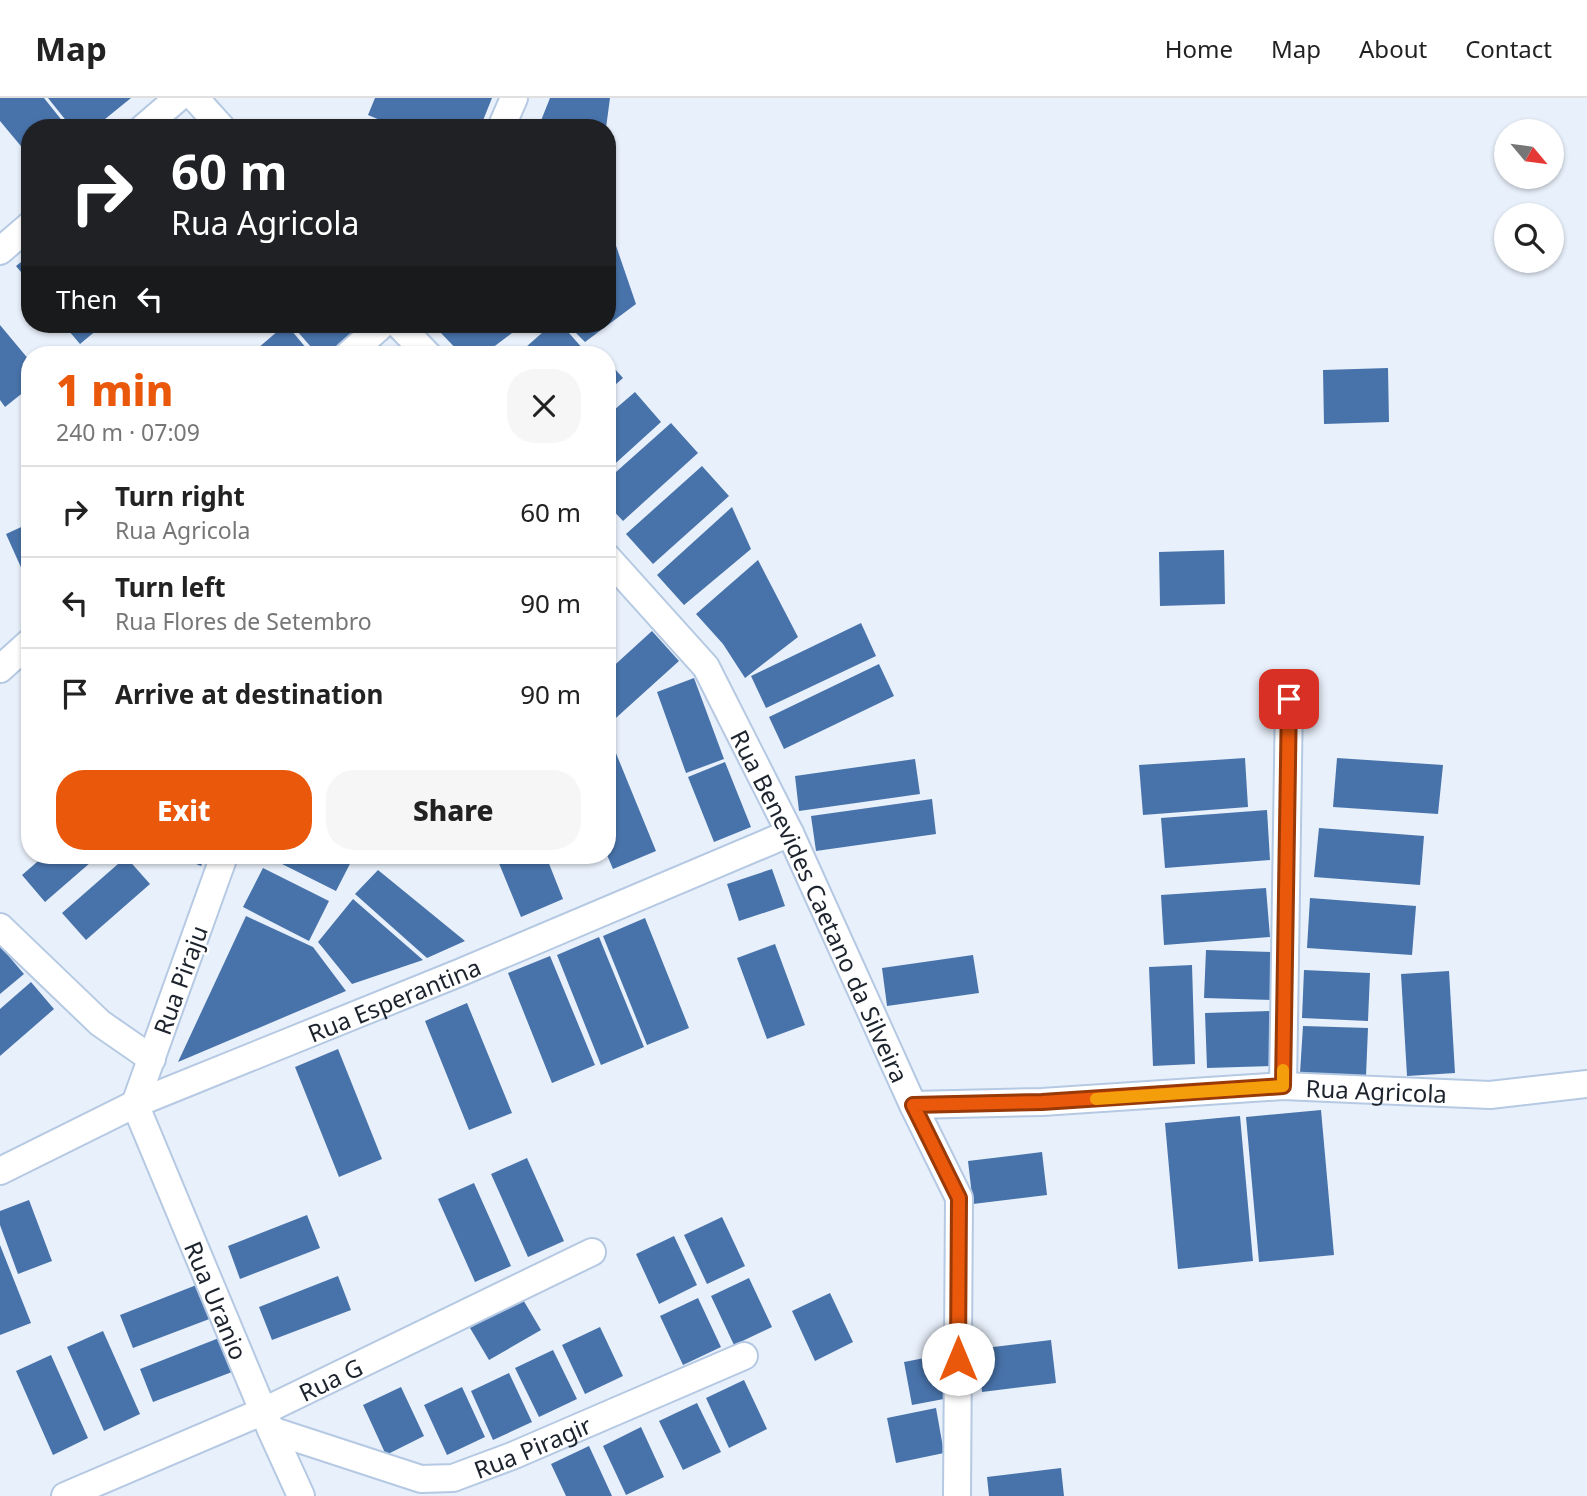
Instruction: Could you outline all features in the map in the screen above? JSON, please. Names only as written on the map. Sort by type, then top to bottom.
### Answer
[{"type":"street","points":[[154,119],[178,98]]},
{"type":"street","points":[[195,98],[214,119]]},
{"type":"street","points":[[505,119],[514,98]]},
{"type":"street","points":[[0,251],[21,234]]},
{"type":"street","points":[[358,346],[373,333]]},
{"type":"street","points":[[405,334],[418,346]]},
{"type":"street","name":"Rua Benevides Caetano da Silveira","points":[[616,567],[706,667],[790,833],[913,1105],[959,1198],[957,1496]]},
{"type":"street","points":[[0,668],[21,650]]},
{"type":"street","points":[[1283,1086],[1289,699]]},
{"type":"street","name":"Rua Esperantina","points":[[0,1171],[135,1104],[458,973],[790,833]]},
{"type":"street","name":"Rua Piraju","points":[[135,1104],[221,864]]},
{"type":"street","points":[[0,927],[100,1023],[152,1059]]},
{"type":"street","name":"Rua Agricola","points":[[913,1105],[1042,1102],[1283,1086],[1490,1095],[1587,1084]]},
{"type":"street","name":"Rua Uranio","points":[[135,1104],[301,1496]]},
{"type":"street","name":"Rua G","points":[[65,1496],[267,1421],[592,1252]]},
{"type":"street","name":"Rua Piragir","points":[[267,1421],[421,1479],[453,1478],[512,1456],[744,1356]]},
{"type":"building","points":[[0,98],[44,98],[61,119],[21,119],[21,146],[0,121]]},
{"type":"building","points":[[48,98],[131,98],[105,119],[65,119]]},
{"type":"building","points":[[375,98],[492,98],[484,119],[378,119],[368,115]]},
{"type":"building","points":[[550,98],[610,98],[607,119],[542,119]]},
{"type":"building","points":[[616,246],[636,304],[616,319]]},
{"type":"building","points":[[0,325],[21,350],[21,394],[5,407],[0,400]]},
{"type":"building","points":[[71,333],[93,333],[80,344]]},
{"type":"building","points":[[276,333],[294,333],[304,346],[260,346]]},
{"type":"building","points":[[299,333],[357,333],[341,346],[310,346]]},
{"type":"building","points":[[441,333],[512,333],[495,346],[453,346]]},
{"type":"building","points":[[542,333],[569,333],[580,346],[527,346]]},
{"type":"building","points":[[576,333],[597,333],[585,342]]},
{"type":"building","points":[[1388,368],[1389,422],[1324,424],[1323,370]]},
{"type":"building","points":[[616,370],[623,378],[616,384]]},
{"type":"building","points":[[635,392],[661,422],[616,463],[616,408]]},
{"type":"building","points":[[671,423],[698,453],[623,521],[616,514],[616,472]]},
{"type":"building","points":[[702,466],[729,496],[653,564],[626,534]]},
{"type":"building","points":[[732,507],[751,549],[684,605],[657,575]]},
{"type":"building","points":[[21,527],[21,567],[6,534]]},
{"type":"building","points":[[1224,550],[1225,604],[1160,606],[1159,552]]},
{"type":"building","points":[[758,560],[798,637],[745,678],[723,644],[696,614]]},
{"type":"building","points":[[861,623],[876,656],[766,708],[751,676]]},
{"type":"building","points":[[652,631],[679,661],[616,718],[616,664]]},
{"type":"building","points":[[879,664],[894,696],[784,749],[769,717]]},
{"type":"building","points":[[694,678],[724,759],[686,773],[657,692]]},
{"type":"building","points":[[616,753],[656,851],[613,869],[611,864],[616,864]]},
{"type":"building","points":[[1245,758],[1248,807],[1143,815],[1139,765]]},
{"type":"building","points":[[1337,758],[1443,765],[1438,814],[1333,807]]},
{"type":"building","points":[[915,759],[920,794],[799,811],[795,776]]},
{"type":"building","points":[[725,762],[751,827],[714,842],[688,777]]},
{"type":"building","points":[[932,799],[936,834],[816,851],[811,816]]},
{"type":"building","points":[[1267,810],[1270,860],[1165,868],[1161,818]]},
{"type":"building","points":[[1319,828],[1424,836],[1420,885],[1314,877]]},
{"type":"building","points":[[35,864],[89,864],[45,902],[22,875]]},
{"type":"building","points":[[118,864],[132,864],[150,884],[86,940],[62,913]]},
{"type":"building","points":[[282,864],[350,864],[336,891]]},
{"type":"building","points":[[499,864],[549,864],[563,899],[521,917]]},
{"type":"building","points":[[263,868],[329,901],[309,941],[243,907]]},
{"type":"building","points":[[772,869],[785,906],[739,921],[727,884]]},
{"type":"building","points":[[378,870],[465,941],[427,958],[355,894]]},
{"type":"building","points":[[1266,888],[1270,937],[1164,945],[1161,895]]},
{"type":"building","points":[[1310,898],[1416,906],[1412,955],[1307,948]]},
{"type":"building","points":[[353,899],[423,960],[352,984],[318,942]]},
{"type":"building","points":[[246,916],[313,947],[346,991],[178,1062]]},
{"type":"building","points":[[645,918],[689,1028],[647,1045],[603,936]]},
{"type":"building","points":[[599,937],[644,1047],[601,1065],[557,955]]},
{"type":"building","points":[[775,944],[805,1025],[767,1039],[737,958]]},
{"type":"building","points":[[0,946],[24,974],[0,994]]},
{"type":"building","points":[[1206,950],[1274,952],[1272,1000],[1204,998]]},
{"type":"building","points":[[973,955],[979,993],[887,1006],[882,968]]},
{"type":"building","points":[[550,956],[595,1065],[552,1083],[508,973]]},
{"type":"building","points":[[1192,965],[1195,1064],[1153,1066],[1149,967]]},
{"type":"building","points":[[1304,970],[1370,973],[1368,1021],[1302,1018]]},
{"type":"building","points":[[1449,971],[1455,1073],[1407,1076],[1401,974]]},
{"type":"building","points":[[31,982],[54,1009],[0,1056],[0,1009]]},
{"type":"building","points":[[467,1003],[512,1113],[469,1130],[425,1021]]},
{"type":"building","points":[[1270,1011],[1272,1066],[1207,1068],[1205,1013]]},
{"type":"building","points":[[1303,1026],[1368,1028],[1366,1076],[1300,1073]]},
{"type":"building","points":[[338,1049],[382,1159],[339,1177],[295,1067]]},
{"type":"building","points":[[1321,1110],[1334,1255],[1259,1262],[1246,1117]]},
{"type":"building","points":[[1240,1116],[1253,1261],[1178,1269],[1165,1123]]},
{"type":"building","points":[[1042,1152],[1047,1195],[973,1204],[968,1161]]},
{"type":"building","points":[[527,1158],[564,1241],[528,1257],[491,1174]]},
{"type":"building","points":[[474,1183],[511,1266],[475,1282],[438,1199]]},
{"type":"building","points":[[29,1200],[52,1261],[18,1274],[0,1225],[0,1211]]},
{"type":"building","points":[[307,1215],[320,1248],[240,1279],[228,1246]]},
{"type":"building","points":[[722,1217],[745,1266],[707,1284],[684,1235]]},
{"type":"building","points":[[674,1236],[697,1285],[659,1304],[636,1254]]},
{"type":"building","points":[[0,1245],[31,1323],[0,1335]]},
{"type":"building","points":[[338,1276],[351,1310],[272,1340],[259,1307]]},
{"type":"building","points":[[749,1278],[772,1327],[734,1345],[711,1296]]},
{"type":"building","points":[[199,1284],[212,1318],[133,1348],[120,1315]]},
{"type":"building","points":[[830,1293],[853,1342],[815,1361],[792,1311]]},
{"type":"building","points":[[522,1298],[541,1330],[489,1360],[470,1328]]},
{"type":"building","points":[[698,1298],[721,1347],[683,1365],[660,1316]]},
{"type":"building","points":[[600,1327],[623,1376],[585,1394],[562,1345]]},
{"type":"building","points":[[103,1331],[140,1414],[104,1431],[67,1347]]},
{"type":"building","points":[[219,1338],[232,1372],[153,1402],[140,1369]]},
{"type":"building","points":[[1051,1340],[1056,1383],[982,1392],[977,1349]]},
{"type":"building","points":[[553,1350],[577,1399],[539,1417],[515,1368]]},
{"type":"building","points":[[51,1355],[88,1438],[53,1455],[16,1371]]},
{"type":"building","points":[[940,1355],[949,1398],[912,1405],[904,1362]]},
{"type":"building","points":[[509,1373],[532,1422],[493,1440],[471,1391]]},
{"type":"building","points":[[744,1380],[767,1429],[729,1448],[706,1398]]},
{"type":"building","points":[[401,1387],[424,1436],[386,1455],[363,1405]]},
{"type":"building","points":[[462,1387],[485,1437],[447,1455],[424,1405]]},
{"type":"building","points":[[697,1403],[721,1452],[683,1470],[659,1421]]},
{"type":"building","points":[[936,1408],[944,1453],[896,1463],[887,1418]]},
{"type":"building","points":[[641,1427],[664,1477],[626,1495],[603,1446]]},
{"type":"building","points":[[589,1446],[612,1496],[566,1496],[551,1464]]},
{"type":"building","points":[[1061,1468],[1064,1496],[989,1496],[987,1477]]},
{"type":"slow traffic","points":[[1096,1099],[1283,1086],[1283,1070]]},
{"type":"route","points":[[958,1359],[959,1198],[913,1105],[1042,1102],[1283,1086],[1289,699]]}]
